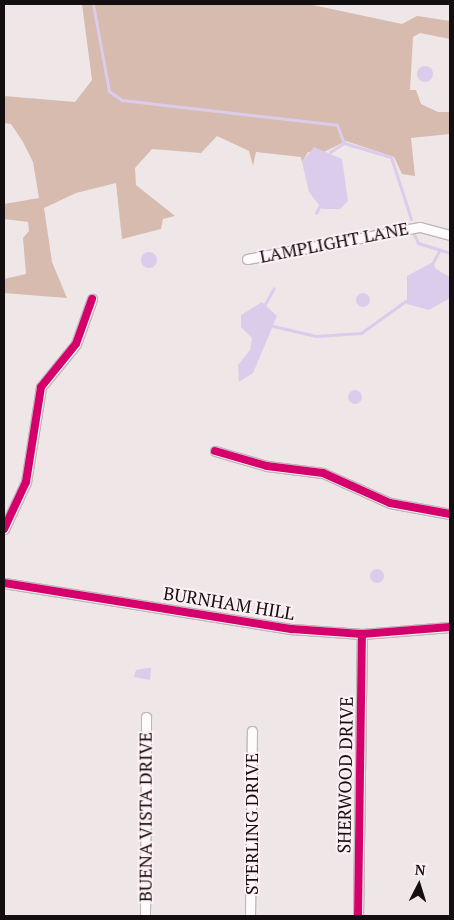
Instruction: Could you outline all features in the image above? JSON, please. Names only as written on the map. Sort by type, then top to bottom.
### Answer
[{"type":"street","name":"LAMPLIGHT LANE","points":[[247,259],[411,228],[450,235]]},
{"type":"street","points":[[4,529],[26,482],[41,387],[76,344],[92,299]]},
{"type":"street","points":[[215,451],[267,466],[324,473],[390,503],[450,514]]},
{"type":"street","name":"BURNHAM HILL","points":[[4,582],[292,629],[362,634],[450,627]]},
{"type":"street","name":"SHERWOOD DRIVE","points":[[358,916],[362,634]]},
{"type":"street","name":"BUENA VISTA DRIVE","points":[[146,717],[147,916]]},
{"type":"street","name":"STERLING DRIVE","points":[[250,916],[252,731]]},
{"type":"shaded area","points":[[82,4],[308,4],[402,24],[417,16],[450,21],[450,39],[420,33],[413,37],[410,90],[416,90],[421,104],[438,112],[450,112],[450,134],[411,138],[415,176],[402,174],[394,157],[346,141],[324,152],[308,152],[302,162],[301,157],[256,152],[253,166],[249,151],[217,136],[201,153],[152,149],[135,168],[136,185],[175,216],[163,219],[161,229],[122,239],[116,183],[76,193],[44,208],[52,262],[67,298],[4,293],[4,279],[26,274],[23,238],[29,231],[28,222],[4,219],[4,204],[39,198],[33,162],[11,124],[4,123],[4,96],[75,102],[92,80]]},
{"type":"shaded area","points":[[425,66],[433,74],[425,82],[417,74]]},
{"type":"shaded area","points":[[314,147],[342,159],[348,201],[340,209],[322,209],[309,192],[302,162]]},
{"type":"shaded area","points":[[149,252],[157,260],[149,268],[141,260]]},
{"type":"shaded area","points":[[433,262],[436,269],[450,277],[450,298],[429,310],[407,304],[407,276]]},
{"type":"shaded area","points":[[363,293],[368,295],[370,300],[368,305],[363,307],[358,305],[356,300],[358,295]]},
{"type":"shaded area","points":[[262,302],[277,316],[253,373],[239,382],[238,365],[250,350],[252,338],[241,327],[241,315]]},
{"type":"shaded area","points":[[355,390],[360,392],[362,397],[360,402],[355,404],[350,402],[348,397],[350,392]]},
{"type":"shaded area","points":[[377,569],[382,571],[384,576],[382,581],[377,583],[372,581],[370,576],[372,571]]},
{"type":"shaded area","points":[[151,668],[150,680],[134,677],[136,670]]},
{"type":"waterway","points":[[93,4],[109,91],[122,100],[337,125],[344,143],[391,157],[411,219]]},
{"type":"waterway","points":[[330,152],[344,143]]},
{"type":"waterway","points":[[316,213],[319,207]]},
{"type":"waterway","points":[[414,234],[418,243],[450,253]]},
{"type":"waterway","points":[[433,262],[439,251]]},
{"type":"waterway","points":[[265,304],[274,288]]},
{"type":"waterway","points":[[273,326],[316,336],[361,333],[407,300]]},
{"type":"cycle path","points":[[4,529],[26,482],[41,387],[76,344],[92,299]]},
{"type":"cycle path","points":[[215,451],[267,466],[323,473],[390,503],[450,514]]},
{"type":"cycle path","points":[[4,583],[292,629],[362,634],[450,627]]},
{"type":"cycle path","points":[[358,916],[362,634]]}]
